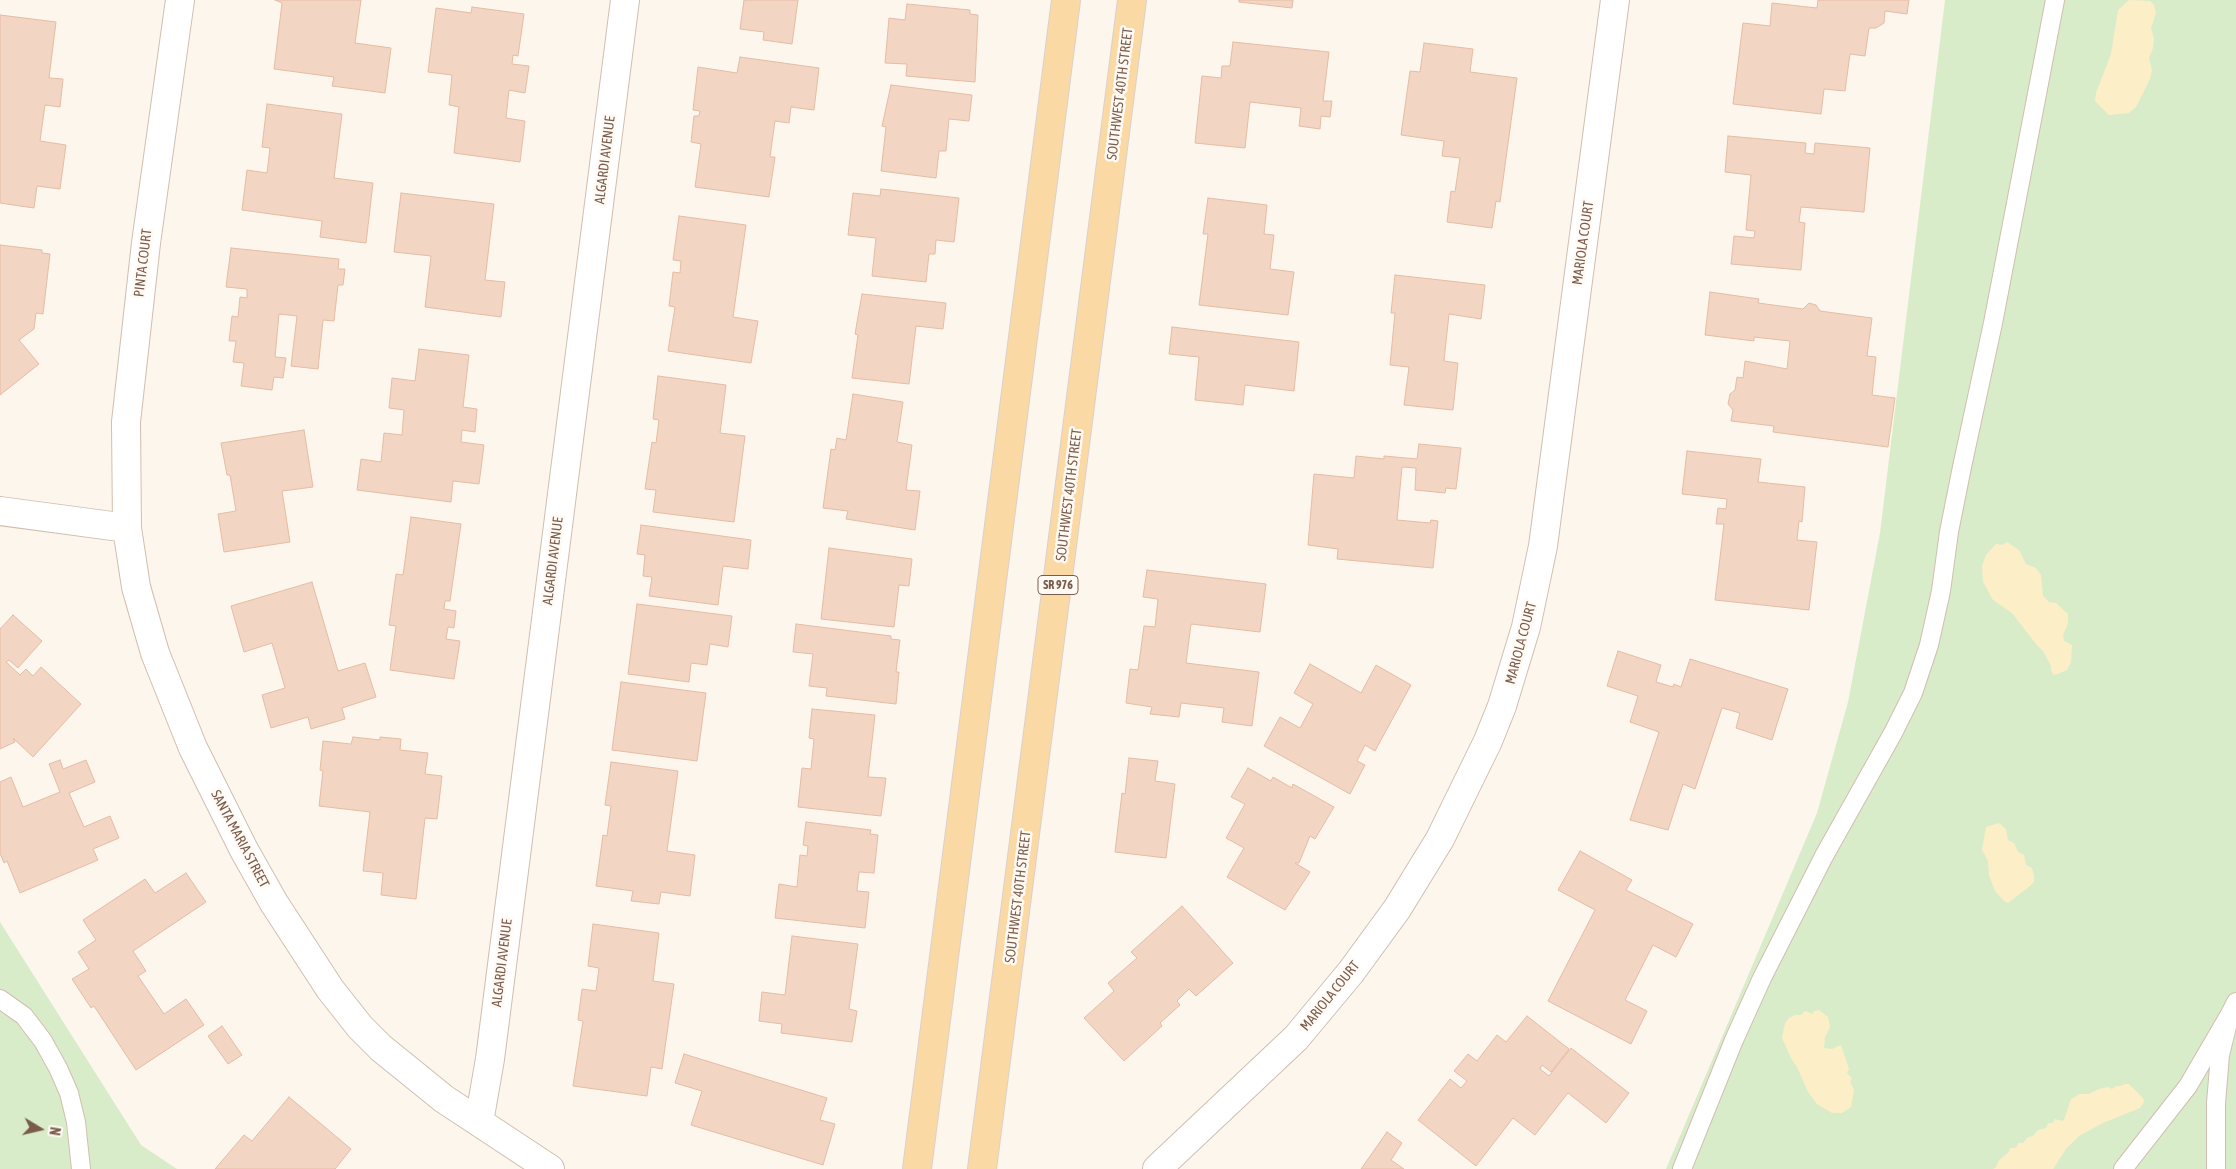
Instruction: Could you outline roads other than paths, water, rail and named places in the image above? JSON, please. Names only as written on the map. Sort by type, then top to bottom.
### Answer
[{"type":"main road","points":[[917,1169],[1066,0]]},
{"type":"main road","name":"SOUTHWEST 40TH STREET","points":[[982,1169],[1132,0]]},
{"type":"street","name":"PINTA COURT","points":[[127,528],[125,487],[128,395],[146,243],[180,0]]},
{"type":"street","name":"ALGARDI AVENUE","points":[[479,1122],[490,1059],[625,0]]},
{"type":"street","name":"MARIOLA COURT","points":[[1157,1169],[1296,1038],[1352,972],[1397,909],[1440,839],[1488,741],[1502,706],[1526,626],[1543,546],[1615,0]]},
{"type":"street","points":[[0,511],[127,528]]},
{"type":"street","name":"SANTA MARIA STREET","points":[[127,528],[139,599],[158,661],[193,748],[244,850],[274,903],[330,989],[360,1027],[381,1048],[444,1099],[550,1169]]},
{"type":"lane","points":[[1682,1169],[1734,1040],[1762,978],[1824,856],[1893,733],[1913,693],[1929,645],[1941,591],[1949,532],[1995,313],[2056,0]]},
{"type":"lane","points":[[0,999],[24,1016],[43,1041],[58,1068],[69,1093],[76,1122],[81,1169]]},
{"type":"lane","points":[[2124,1169],[2188,1086],[2233,1008]]},
{"type":"lane","points":[[2216,1169],[2216,1103],[2220,1055],[2233,1008]]}]
